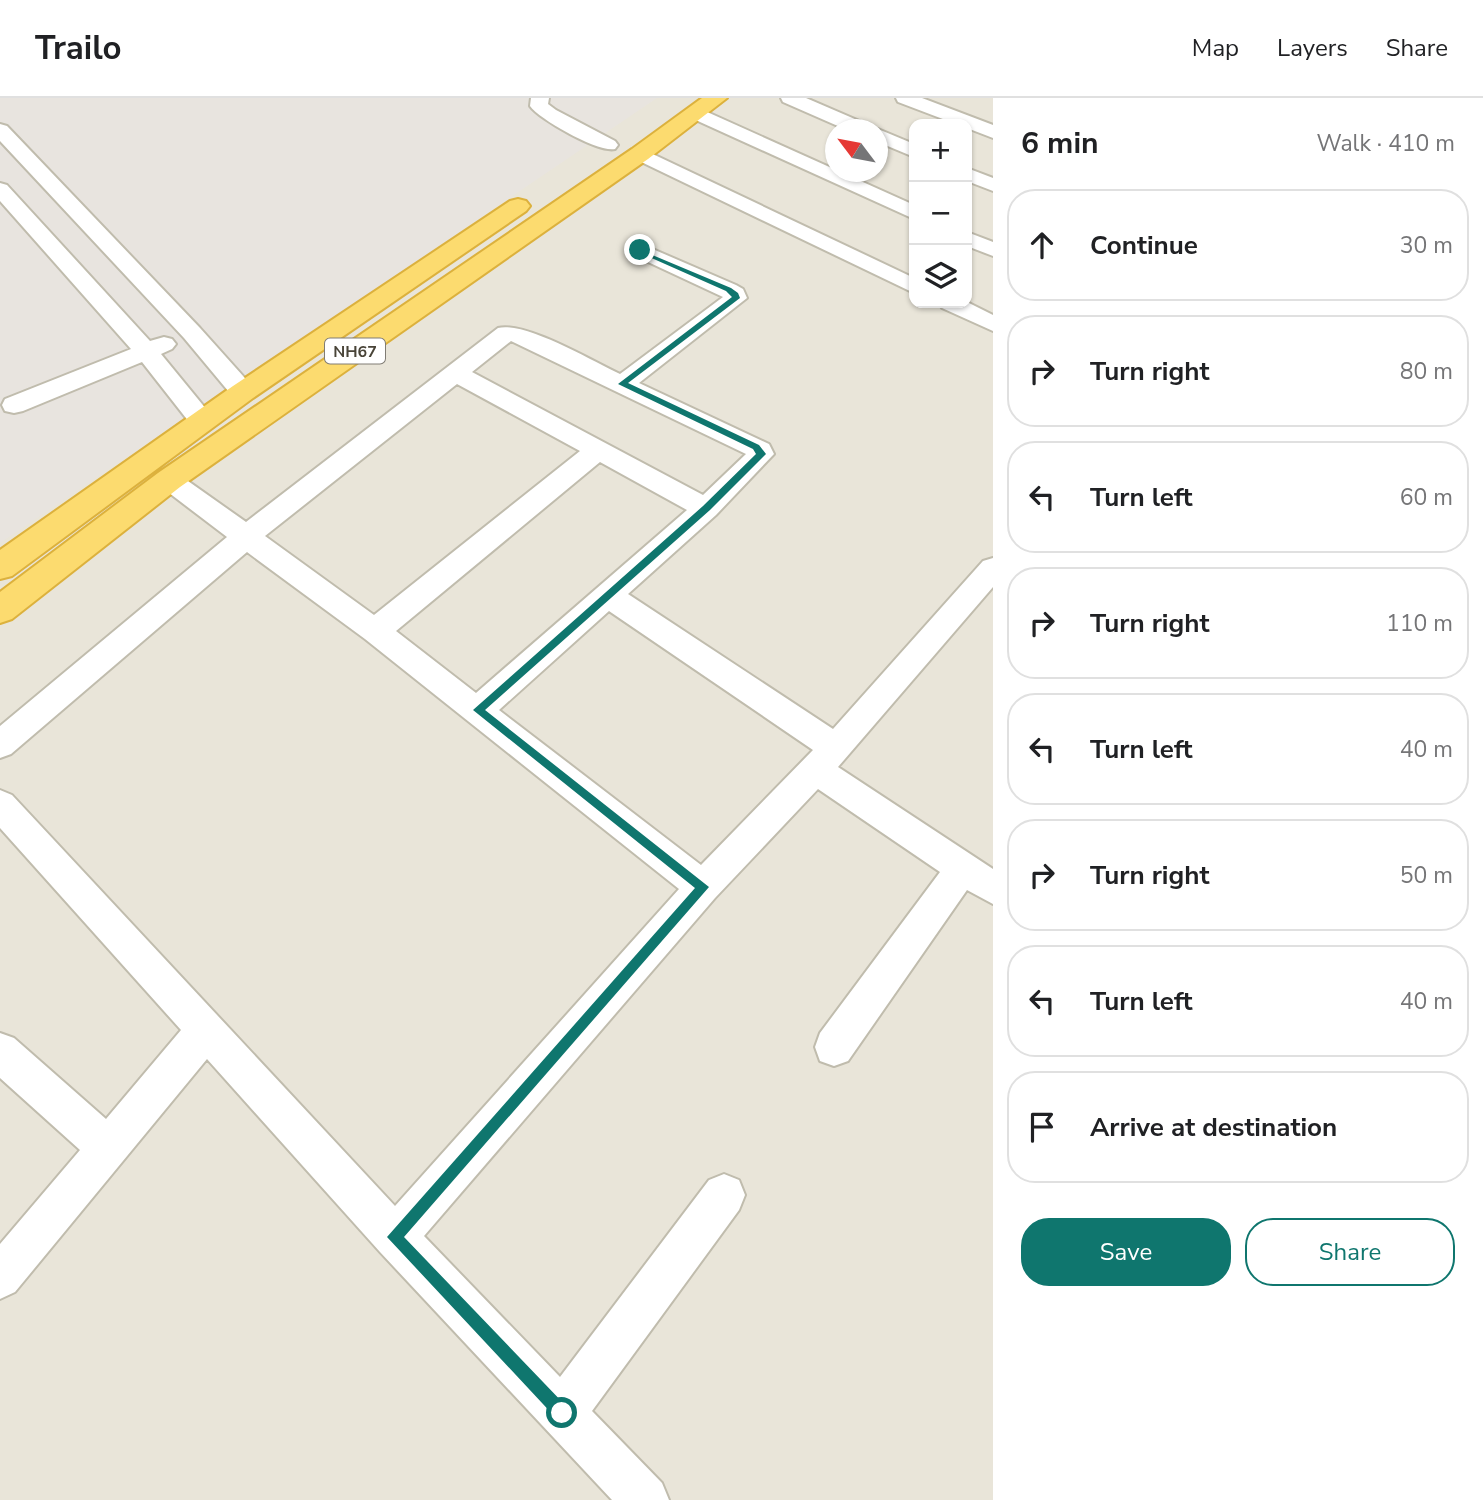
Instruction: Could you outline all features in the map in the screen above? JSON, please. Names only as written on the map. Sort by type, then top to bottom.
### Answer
[{"type":"highway","points":[[586,160],[608,145],[697,103]]},
{"type":"highway","name":"NH67","points":[[0,610],[169,480],[640,154],[697,103]]},
{"type":"highway","name":"NH67","points":[[0,567],[243,392],[540,191]]},
{"type":"street","points":[[540,98],[539,106],[548,114],[608,145]]},
{"type":"street","points":[[790,98],[838,119]]},
{"type":"street","points":[[905,98],[993,132]]},
{"type":"street","points":[[697,103],[909,210]]},
{"type":"street","points":[[0,130],[192,333],[243,392]]},
{"type":"street","points":[[888,140],[909,149]]},
{"type":"street","points":[[640,154],[909,284]]},
{"type":"street","points":[[0,176],[34,166]]},
{"type":"street","points":[[972,176],[993,185]]},
{"type":"street","points":[[0,189],[146,351],[202,421]]},
{"type":"street","points":[[972,240],[993,250]]},
{"type":"street","points":[[622,384],[736,298],[735,294],[728,290],[640,250]]},
{"type":"street","points":[[960,308],[993,324]]},
{"type":"street","points":[[14,405],[192,333]]},
{"type":"street","points":[[0,744],[247,536],[500,335],[511,333],[760,450],[761,454],[706,508],[478,710]]},
{"type":"street","points":[[453,372],[706,508]]},
{"type":"street","points":[[375,631],[599,449]]},
{"type":"street","points":[[169,480],[375,631],[703,887]]},
{"type":"street","points":[[395,1237],[703,887],[826,759],[993,568]]},
{"type":"street","points":[[608,595],[826,759],[963,868],[993,888]]},
{"type":"street","points":[[0,805],[395,1237],[645,1500]]},
{"type":"street","points":[[834,1047],[963,868]]},
{"type":"street","points":[[0,1277],[206,1030]]},
{"type":"street","points":[[0,1052],[107,1147]]},
{"type":"street","points":[[562,1413],[724,1195]]},
{"type":"shaded area","points":[[0,98],[657,98],[0,543]]},
{"type":"shaded area","points":[[362,98],[993,98],[993,1500],[0,1500],[0,350]]},
{"type":"route","points":[[562,1413],[395,1237],[703,887],[478,710],[706,508],[762,452],[622,384],[736,298],[735,294],[728,290],[640,250]]}]
